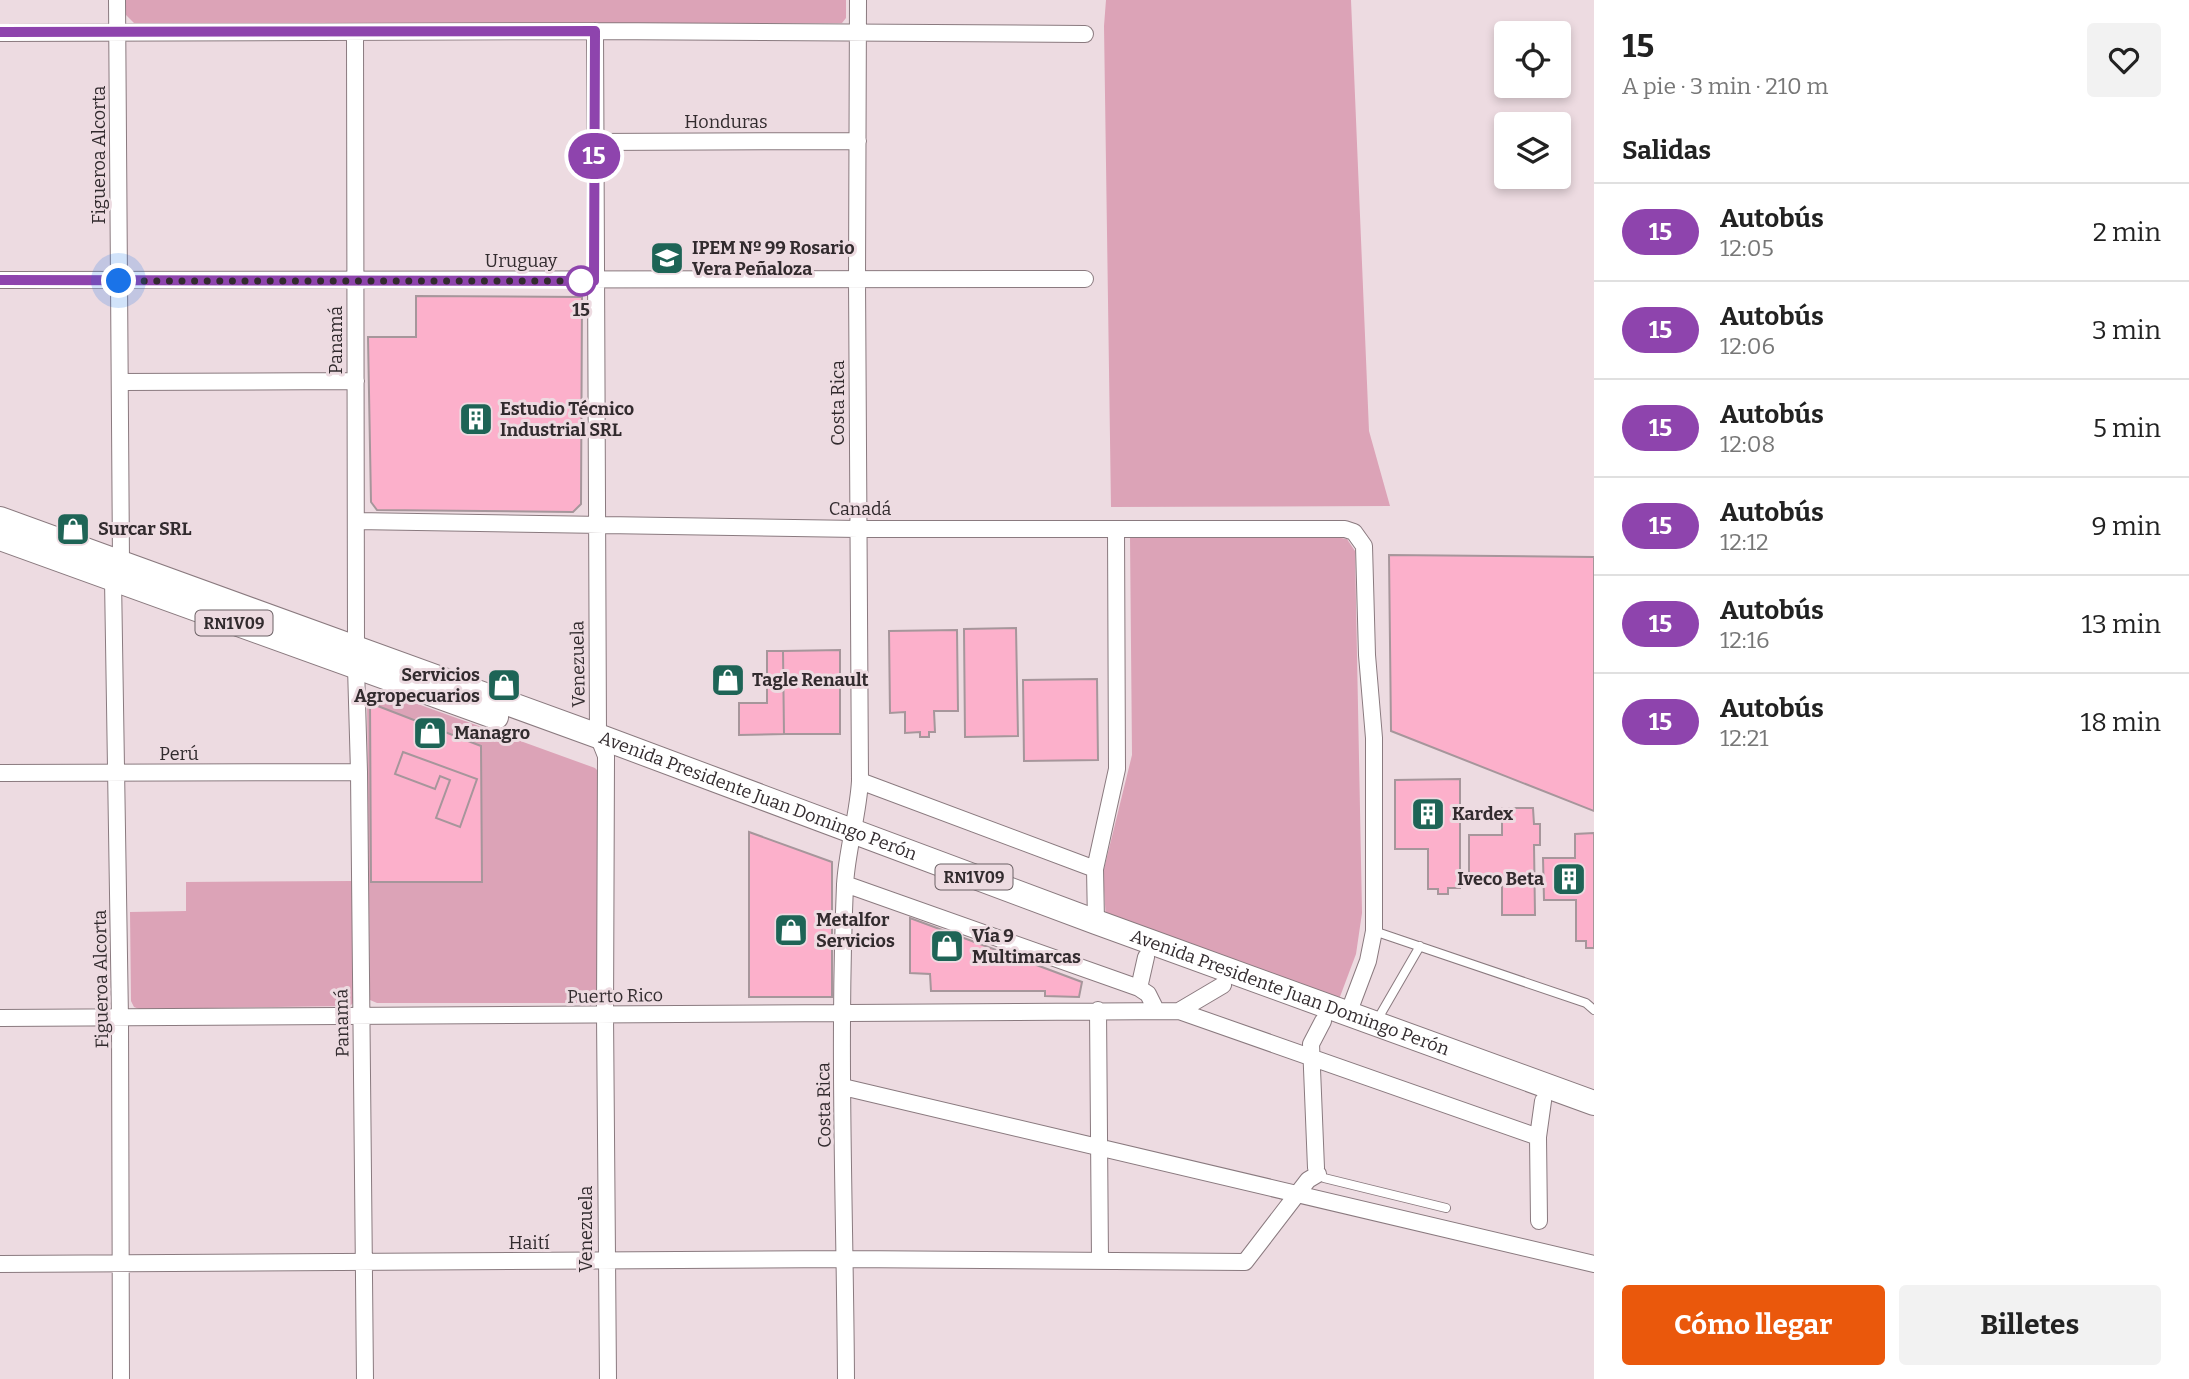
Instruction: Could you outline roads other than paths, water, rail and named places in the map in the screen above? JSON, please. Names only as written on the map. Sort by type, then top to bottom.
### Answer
[{"type":"main road","name":"Avenida Presidente Juan Domingo Perón","points":[[0,519],[117,570],[850,839],[1146,957],[1594,1119]]},
{"type":"main road","name":"Avenida Presidente Juan Domingo Perón","points":[[0,538],[117,570]]},
{"type":"main road","name":"Avenida Presidente Juan Domingo Perón","points":[[850,839],[1096,922],[1594,1103]]},
{"type":"street","name":"Figueroa Alcorta","points":[[117,0],[120,382],[117,773],[121,1379]]},
{"type":"street","name":"Costa Rica","points":[[846,1379],[842,1013],[845,884],[860,781],[856,280],[858,0]]},
{"type":"street","points":[[0,33],[595,31],[1085,34]]},
{"type":"street","name":"Venezuela","points":[[595,31],[596,526],[602,746],[607,1379]]},
{"type":"street","name":"Panamá","points":[[355,32],[356,658],[365,1379]]},
{"type":"street","name":"Honduras","points":[[594,142],[858,141]]},
{"type":"street","name":"Uruguay","points":[[0,280],[1085,279]]},
{"type":"street","points":[[120,382],[356,381]]},
{"type":"street","name":"Canadá","points":[[356,521],[858,528],[1345,528],[1360,538],[1364,547],[1367,655],[1374,738],[1374,931]]},
{"type":"street","points":[[1096,922],[1095,869],[1117,769],[1116,529]]},
{"type":"street","name":"Perú","points":[[0,773],[359,772]]},
{"type":"street","points":[[860,781],[1095,869]]},
{"type":"street","points":[[845,884],[1139,988],[1148,994],[1156,1010]]},
{"type":"street","points":[[1348,1014],[1368,961],[1374,931]]},
{"type":"street","points":[[1139,988],[1146,957]]},
{"type":"street","points":[[1179,1011],[1223,985]]},
{"type":"street","points":[[1098,1010],[1100,1260]]},
{"type":"street","name":"Puerto Rico","points":[[0,1018],[361,1018],[1179,1011],[1538,1137]]},
{"type":"street","points":[[1297,1194],[1317,1171],[1311,1044],[1323,1021]]},
{"type":"street","points":[[843,1087],[1594,1264]]},
{"type":"street","points":[[1539,1221],[1538,1137],[1543,1101]]},
{"type":"street","name":"Haití","points":[[0,1264],[845,1259],[1245,1262],[1297,1194]]},
{"type":"lane","points":[[1374,931],[1586,1003],[1594,1010]]},
{"type":"lane","points":[[1375,1024],[1420,946]]},
{"type":"lane","points":[[1317,1171],[1324,1178],[1446,1208]]},
{"type":"place","name":"IPEM Nº 99 Rosario Vera Peñaloza","points":[[667,258]]},
{"type":"place","name":"15","points":[[581,281]]},
{"type":"place","name":"Estudio Técnico Industrial SRL","points":[[476,419]]},
{"type":"place","name":"Surcar SRL","points":[[73,529]]},
{"type":"place","name":"Tagle Renault","points":[[728,680]]},
{"type":"place","name":"Servicios Agropecuarios","points":[[504,685]]},
{"type":"place","name":"Managro","points":[[430,733]]},
{"type":"place","name":"Kardex","points":[[1428,814]]},
{"type":"place","name":"Iveco Beta","points":[[1569,879]]},
{"type":"place","name":"Metalfor Servicios","points":[[791,930]]},
{"type":"place","name":"Vía 9 Multimarcas","points":[[947,946]]}]
